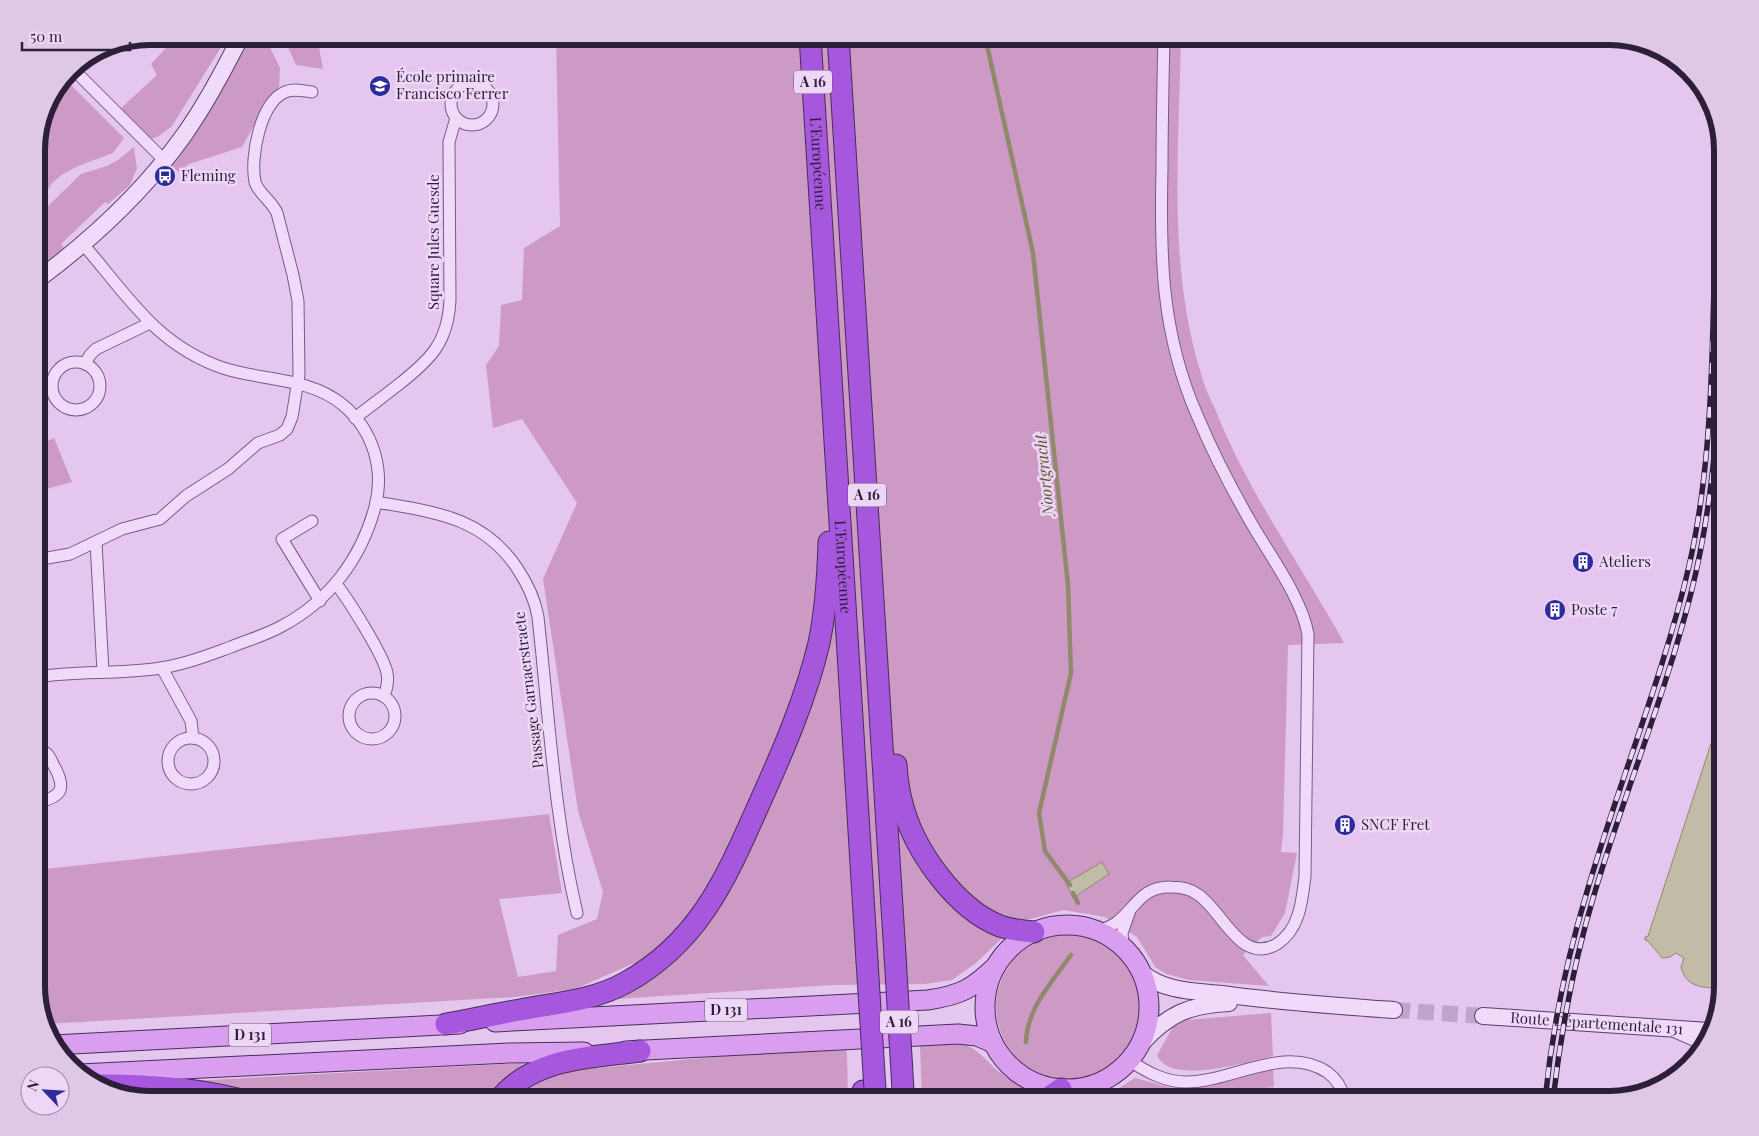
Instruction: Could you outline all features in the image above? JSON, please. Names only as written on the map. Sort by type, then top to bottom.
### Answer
[{"type":"highway","points":[[805,45],[816,128]]},
{"type":"highway","name":"L'Européenne","points":[[811,45],[857,795],[869,1091]]},
{"type":"highway","name":"L'Européenne","points":[[839,45],[903,1091]]},
{"type":"highway","points":[[446,1024],[574,1002],[615,988],[641,974],[668,954],[697,922],[714,898],[738,851],[791,729],[819,643],[828,576],[832,401]]},
{"type":"highway","points":[[873,592],[890,698],[901,800],[912,832],[942,880],[968,905],[999,926],[1034,932]]},
{"type":"highway","points":[[508,1091],[518,1080],[552,1064],[640,1051]]},
{"type":"highway","points":[[116,1085],[144,1085],[194,1091]]},
{"type":"main road","points":[[45,274],[83,244],[126,203],[164,160],[194,121],[236,45]]},
{"type":"main road","points":[[1048,1091],[1041,1085],[1019,1074],[1007,1064],[993,1044],[986,1024],[985,1005],[989,980],[996,966],[1010,948],[1034,932],[1052,926],[1080,926],[1111,937],[1123,946],[1132,956],[1142,973],[1148,991],[1150,1010],[1147,1029],[1142,1043]]},
{"type":"main road","name":"D 131","points":[[63,1044],[928,1000],[946,997],[969,989],[996,966]]},
{"type":"main road","points":[[1142,973],[1159,984],[1179,989],[1267,1000],[1394,1010]]},
{"type":"main road","points":[[1071,1091],[1099,1084],[1116,1074],[1130,1061],[1142,1043],[1163,1022],[1183,1010],[1207,1004],[1267,1000]]},
{"type":"main road","name":"Route Départementale 131","points":[[1483,1016],[1704,1031]]},
{"type":"main road","name":"D 131","points":[[92,1073],[499,1053],[640,1051],[949,1034],[972,1035],[993,1044]]},
{"type":"street","points":[[1098,931],[1115,924],[1143,895],[1159,888],[1170,887],[1190,890],[1206,902],[1242,943],[1259,949],[1271,947],[1290,933],[1297,919],[1304,887],[1309,647],[1307,627],[1300,606],[1228,483],[1196,413],[1183,377],[1168,315],[1162,275],[1160,227],[1164,45]]},
{"type":"street","points":[[78,74],[164,160]]},
{"type":"street","points":[[45,558],[70,554],[128,527],[160,519],[186,496],[228,469],[258,443],[284,432],[292,417],[298,384],[300,358],[296,288],[276,213],[272,203],[258,189],[255,182],[255,155],[262,119],[275,100],[288,91],[312,92]]},
{"type":"street","name":"Square Jules Guesde","points":[[355,418],[423,365],[436,349],[445,330],[450,300],[449,142],[456,118]]},
{"type":"street","points":[[45,676],[162,668],[202,658],[266,634],[296,618],[320,600],[336,584],[360,547],[376,502],[379,482],[376,457],[366,433],[345,407],[334,398],[298,384],[240,373],[212,364],[180,346],[150,323],[83,244]]},
{"type":"street","points":[[85,364],[96,349],[150,323]]},
{"type":"street","points":[[76,362],[85,364],[93,369],[98,377],[100,387],[98,396],[86,408],[77,410],[67,408],[54,398],[53,378],[58,370],[66,364],[76,362]]},
{"type":"street","name":"Passage Garnaerstraete","points":[[376,502],[445,516],[476,528],[503,550],[519,571],[529,589],[538,617],[559,828],[577,913]]},
{"type":"street","points":[[312,521],[282,539],[320,600]]},
{"type":"street","points":[[96,542],[103,672]]},
{"type":"street","points":[[336,584],[385,664],[388,680],[384,696]]},
{"type":"street","points":[[162,668],[191,721],[193,738]]},
{"type":"street","points":[[372,693],[384,696],[394,710],[395,718],[392,726],[387,733],[376,738],[367,738],[360,735],[353,729],[350,722],[349,713],[352,705],[357,698],[364,694],[372,693]]},
{"type":"street","points":[[193,738],[200,740],[208,747],[212,753],[213,764],[211,771],[204,779],[198,783],[187,783],[180,781],[172,774],[168,764],[168,756],[179,742],[193,738]]},
{"type":"street","points":[[45,753],[48,755],[62,784],[56,795],[45,799]]},
{"type":"street","points":[[1123,946],[1123,927],[1135,903]]},
{"type":"street","points":[[1669,1029],[1698,1042]]},
{"type":"street","points":[[1130,1061],[1161,1078],[1184,1082],[1214,1078],[1282,1062],[1304,1062],[1319,1067],[1331,1075],[1341,1086],[1342,1091]]},
{"type":"shaded area","points":[[169,45],[222,45],[172,126],[159,136],[151,139],[121,108],[157,75],[151,64]]},
{"type":"shaded area","points":[[269,45],[280,68],[279,87],[265,106],[242,147],[189,164],[178,172],[172,165],[213,104],[246,46]]},
{"type":"shaded area","points":[[287,45],[319,45],[323,69],[296,65]]},
{"type":"shaded area","points":[[556,45],[1181,45],[1178,165],[1179,251],[1191,336],[1202,377],[1209,397],[1243,470],[1344,643],[1288,645],[1281,852],[1297,853],[1285,913],[1271,936],[1262,937],[1243,955],[1269,986],[1189,980],[1167,974],[1156,968],[1137,937],[1105,917],[1064,910],[1019,922],[976,963],[952,980],[924,984],[832,985],[616,999],[648,957],[575,989],[515,997],[52,1024],[45,993],[45,869],[549,814],[562,893],[499,899],[518,977],[556,971],[558,935],[597,919],[603,892],[578,811],[543,579],[577,503],[522,419],[493,428],[486,365],[499,346],[501,305],[522,300],[524,248],[560,226]]},
{"type":"shaded area","points":[[69,83],[124,138],[113,153],[78,166],[63,174],[52,183],[45,194],[45,143],[47,129],[59,97]]},
{"type":"shaded area","points":[[134,147],[137,169],[130,185],[108,204],[105,202],[61,244],[64,248],[45,263],[46,208],[81,174],[107,166]]},
{"type":"shaded area","points":[[54,438],[72,482],[45,490],[45,442]]},
{"type":"shaded area","points":[[1714,734],[1714,988],[1702,987],[1691,983],[1683,974],[1681,967],[1684,958],[1676,953],[1670,957],[1662,958],[1645,940],[1645,937],[1648,936]]},
{"type":"shaded area","points":[[1102,862],[1109,874],[1073,898],[1066,883]]},
{"type":"shaded area","points":[[1068,935],[1096,940],[1119,956],[1135,979],[1140,1007],[1135,1035],[1119,1058],[1096,1074],[1068,1079],[1040,1074],[1017,1058],[1001,1035],[996,1007],[1001,979],[1017,956],[1040,940]]},
{"type":"shaded area","points":[[1271,1013],[1273,1056],[1228,1066],[1192,1071],[1177,1069],[1164,1064],[1157,1055],[1173,1027],[1186,1020]]},
{"type":"shaded area","points":[[960,1043],[966,1045],[976,1051],[1002,1074],[1029,1091],[922,1091],[920,1046]]},
{"type":"shaded area","points":[[846,1049],[848,1091],[527,1091],[542,1079],[574,1070],[725,1056]]},
{"type":"shaded area","points":[[525,1063],[499,1084],[495,1091],[242,1091],[191,1081]]},
{"type":"shaded area","points":[[1273,1069],[1274,1087],[1237,1091],[1114,1091],[1135,1078],[1172,1088],[1208,1087]]},
{"type":"waterway","name":"Noortgracht","points":[[987,45],[1033,253],[1068,585],[1071,673],[1039,813],[1045,851],[1070,885]]},
{"type":"waterway","name":"Noortgracht","points":[[1073,893],[1078,903]]},
{"type":"waterway","name":"Noortgracht","points":[[1026,1042],[1027,1030],[1036,1007],[1071,955]]},
{"type":"tunnel","points":[[1394,1010],[1483,1016]]},
{"type":"railway","points":[[1546,1091],[1556,1022],[1579,920],[1666,649],[1689,566],[1700,506],[1707,446],[1711,385],[1714,275]]},
{"type":"railway","points":[[1554,1091],[1569,996],[1580,945],[1606,857],[1681,631],[1691,593],[1708,510],[1714,458]]},
{"type":"place","name":"École primaire Francisco Ferrer","points":[[380,86]]},
{"type":"place","name":"Fleming","points":[[165,176]]},
{"type":"place","name":"Ateliers","points":[[1583,562]]},
{"type":"place","name":"Poste 7","points":[[1555,610]]},
{"type":"place","name":"SNCF Fret","points":[[1345,825]]}]
